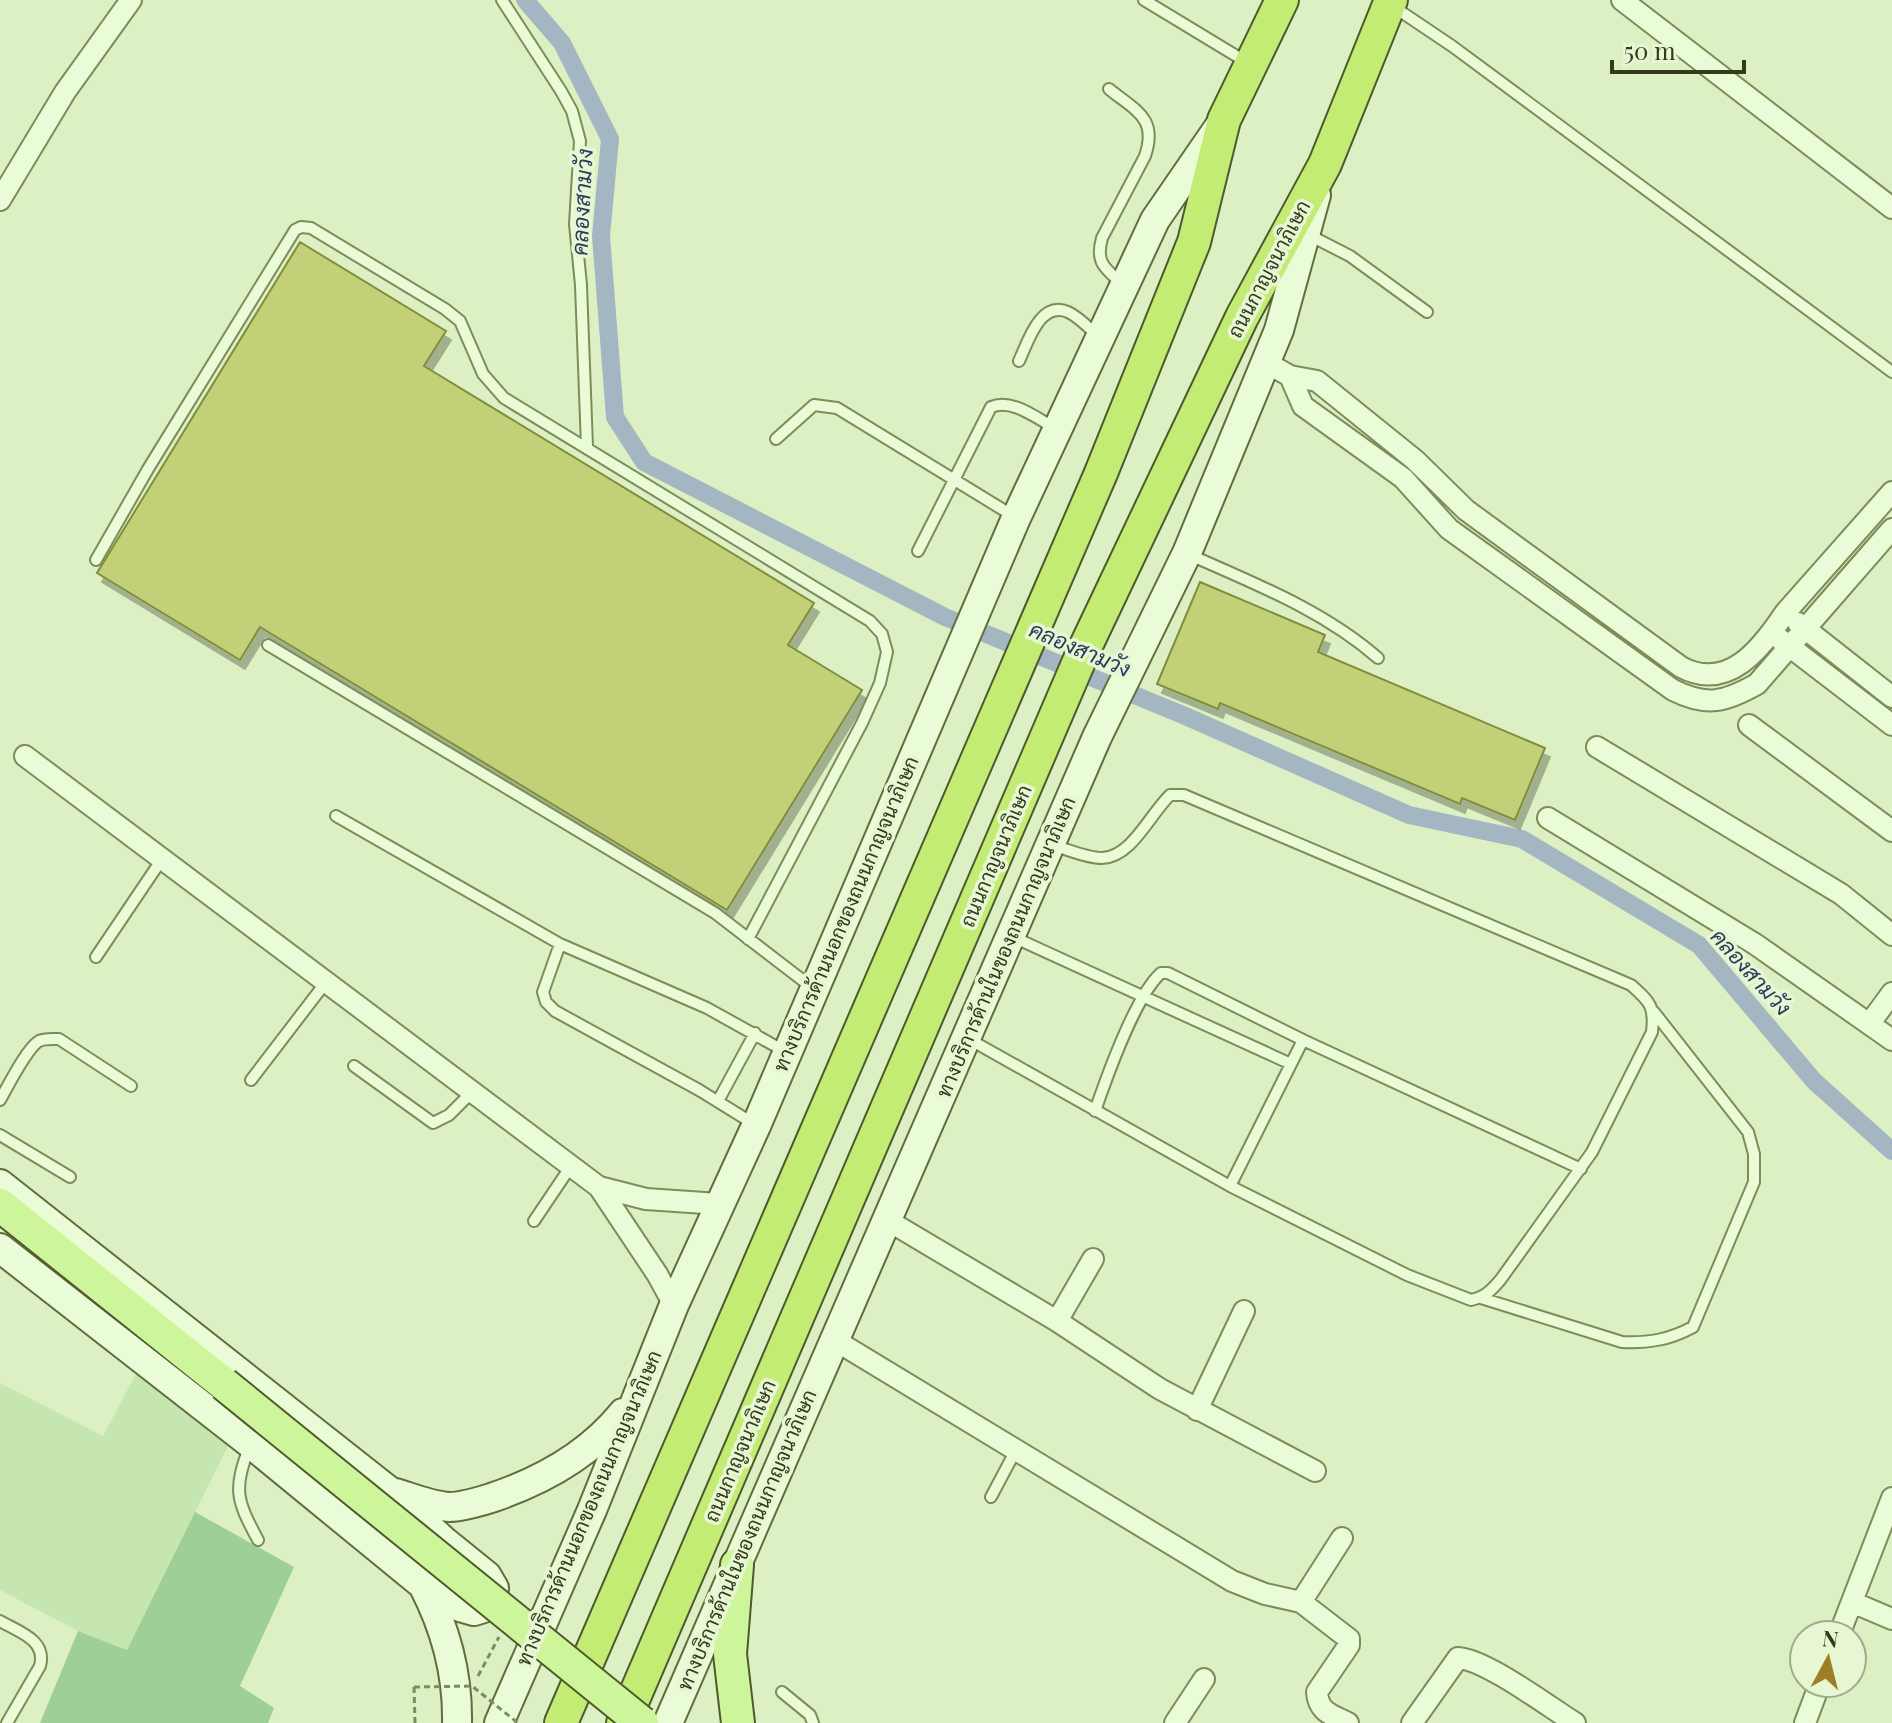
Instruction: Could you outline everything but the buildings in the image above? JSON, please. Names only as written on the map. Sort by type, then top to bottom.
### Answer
[{"type":"highway","points":[[561,1723],[1101,473],[1194,242],[1224,120],[1282,0]]},
{"type":"highway","name":"ถนนกาญจนาภิเษก","points":[[623,1723],[1083,652],[1242,317],[1325,164],[1390,2]]},
{"type":"main road","name":"ทางบริการด้านนอกของถนนกาญจนาภิเษก","points":[[499,1723],[592,1510],[674,1305],[756,1126],[1016,518],[1155,220],[1224,120]]},
{"type":"main road","name":"ทางบริการด้านในของถนนกาญจนาภิเษก","points":[[668,1723],[1097,737],[1278,369],[1279,330],[1325,164]]},
{"type":"main road","points":[[0,1184],[388,1490],[487,1576],[494,1588],[493,1599],[487,1607],[474,1611],[460,1607],[423,1585],[251,1444],[0,1248]]},
{"type":"main road","points":[[0,1205],[623,1723]]},
{"type":"main road","points":[[0,1224],[221,1388],[642,1723]]},
{"type":"main road","points":[[388,1490],[448,1507],[472,1504],[525,1487],[579,1456],[607,1433],[636,1396]]},
{"type":"main road","points":[[737,1565],[730,1654],[738,1723]]},
{"type":"main road","points":[[423,1585],[445,1633],[454,1674],[457,1723]]},
{"type":"street","points":[[0,200],[65,92],[131,0]]},
{"type":"street","points":[[1622,0],[1892,208]]},
{"type":"street","points":[[1278,369],[1317,381],[1415,460],[1466,510],[1681,667],[1696,674],[1709,675],[1744,662],[1892,492]]},
{"type":"street","points":[[1278,369],[1303,406],[1403,478],[1449,529],[1673,690],[1693,700],[1713,702],[1736,696],[1757,684],[1892,529]]},
{"type":"street","points":[[1348,438],[1363,418]]},
{"type":"street","points":[[1476,548],[1490,527]]},
{"type":"street","points":[[1785,613],[1892,697]]},
{"type":"street","points":[[1773,632],[1892,725]]},
{"type":"street","points":[[1749,725],[1892,831]]},
{"type":"street","points":[[1597,747],[1841,894],[1892,935]]},
{"type":"street","points":[[25,756],[572,1164],[599,1187],[674,1305]]},
{"type":"street","points":[[1548,818],[1755,944],[1892,1040]]},
{"type":"street","points":[[1870,1023],[1892,993]]},
{"type":"street","points":[[599,1187],[646,1199],[719,1204]]},
{"type":"street","points":[[887,1220],[1057,1321],[1160,1389],[1315,1471]]},
{"type":"street","points":[[1057,1321],[1093,1259]]},
{"type":"street","points":[[1197,1410],[1244,1311]]},
{"type":"street","points":[[833,1339],[1232,1581],[1265,1594],[1301,1602],[1349,1639],[1349,1645],[1317,1692],[1319,1707],[1348,1723]]},
{"type":"street","points":[[1845,1619],[1892,1498]]},
{"type":"street","points":[[1301,1602],[1342,1538]]},
{"type":"street","points":[[1852,1602],[1892,1619]]},
{"type":"street","points":[[1412,1723],[1458,1658],[1467,1658],[1485,1667],[1575,1723]]},
{"type":"street","points":[[1175,1723],[1204,1679]]},
{"type":"street","points":[[1805,1723],[1814,1699]]},
{"type":"lane","points":[[502,0],[561,91],[572,111],[580,141],[575,224],[581,285],[587,447]]},
{"type":"lane","points":[[1144,0],[1252,66]]},
{"type":"lane","points":[[1390,2],[1892,372]]},
{"type":"lane","points":[[1109,89],[1147,120],[1150,129],[1145,156],[1098,251],[1105,269],[1123,285]]},
{"type":"lane","points":[[96,560],[148,469],[295,230],[311,228],[460,321],[483,374],[504,398],[870,621],[882,634],[887,652],[874,697],[748,939]]},
{"type":"lane","points":[[1306,233],[1350,256],[1427,312]]},
{"type":"lane","points":[[1019,361],[1042,316],[1050,310],[1067,311],[1099,337]]},
{"type":"lane","points":[[918,551],[991,407],[1001,403],[1012,406],[1057,429]]},
{"type":"lane","points":[[776,439],[814,405],[837,408],[1016,518]]},
{"type":"lane","points":[[1187,553],[1313,611],[1351,635],[1378,658]]},
{"type":"lane","points":[[268,645],[715,913],[815,990]]},
{"type":"lane","points":[[967,1038],[1230,1186],[1407,1275],[1471,1300],[1481,1298],[1622,1342],[1646,1343],[1670,1339],[1693,1327],[1754,1182],[1754,1154],[1748,1132],[1647,999],[1631,985],[1184,795],[1170,795],[1125,849],[1112,857],[1098,858],[1050,844]]},
{"type":"lane","points":[[336,816],[560,944],[707,1008],[786,1052]]},
{"type":"lane","points":[[96,957],[162,859]]},
{"type":"lane","points":[[1012,936],[1291,1064]]},
{"type":"lane","points":[[560,944],[543,992],[546,1002],[555,1011],[718,1101],[756,1126]]},
{"type":"lane","points":[[1095,1111],[1112,1063],[1145,996],[1154,979],[1161,973],[1168,973],[1303,1040],[1581,1169]]},
{"type":"lane","points":[[251,1080],[326,982]]},
{"type":"lane","points":[[1481,1298],[1501,1279],[1592,1152],[1652,1032],[1654,1012]]},
{"type":"lane","points":[[718,1101],[755,1033]]},
{"type":"lane","points":[[0,1100],[31,1049],[39,1041],[48,1039],[59,1039],[131,1086]]},
{"type":"lane","points":[[1230,1186],[1303,1040]]},
{"type":"lane","points":[[354,1066],[433,1123],[449,1115],[473,1091]]},
{"type":"lane","points":[[0,1135],[70,1177]]},
{"type":"lane","points":[[534,1221],[572,1164]]},
{"type":"lane","points":[[251,1444],[239,1477],[238,1492],[241,1508],[258,1540]]},
{"type":"lane","points":[[991,1497],[1017,1448]]},
{"type":"lane","points":[[0,1621],[36,1642],[42,1655],[40,1666],[7,1723]]},
{"type":"lane","points":[[782,1692],[810,1715],[813,1723]]},
{"type":"path","points":[[472,1686],[488,1658]]},
{"type":"path","points":[[415,1723],[414,1687],[472,1686],[518,1723]]},
{"type":"green space","points":[[137,1372],[229,1444],[127,1650],[78,1631],[0,1590],[0,1383],[103,1436]]},
{"type":"green space","points":[[195,1512],[294,1567],[240,1686],[274,1708],[268,1723],[40,1723],[78,1631],[127,1650]]},
{"type":"waterway","name":"คลองสามวัง","points":[[525,0],[562,43],[610,139],[601,236],[615,417],[644,462],[945,617],[1183,715],[1409,815],[1522,839],[1699,945],[1814,1081],[1892,1151]]}]
